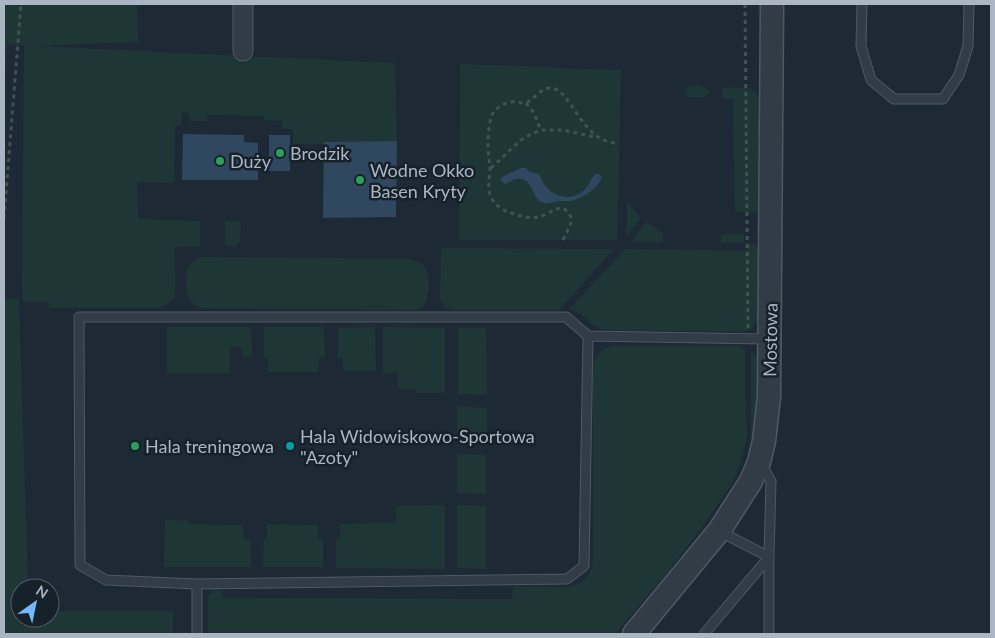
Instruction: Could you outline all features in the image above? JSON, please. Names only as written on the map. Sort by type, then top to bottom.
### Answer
[{"type":"street","points":[[243,51],[244,4]]},
{"type":"street","name":"Mostowa","points":[[634,634],[719,531],[751,481],[760,462],[769,397],[759,339],[772,4]]},
{"type":"lane","points":[[862,4],[861,46],[871,80],[894,99],[944,99],[959,75],[968,46],[969,4]]},
{"type":"lane","points":[[197,634],[197,584],[106,580],[80,565],[79,317],[514,316],[566,318],[588,336],[759,339]]},
{"type":"lane","points":[[191,584],[567,579],[584,566],[588,336]]},
{"type":"lane","points":[[760,462],[771,481],[769,634]]},
{"type":"lane","points":[[719,531],[769,557]]},
{"type":"lane","points":[[704,634],[769,557]]},
{"type":"path","points":[[4,218],[21,4]]},
{"type":"path","points":[[745,4],[746,79],[759,339]]},
{"type":"path","points":[[563,240],[572,220],[569,212],[563,208],[560,207],[537,218],[508,212],[498,206],[490,196],[488,156],[489,126],[492,115],[497,108],[504,104],[526,102],[544,90],[553,88],[559,90],[568,99],[576,113],[598,138]]},
{"type":"path","points":[[526,102],[534,113],[541,131]]},
{"type":"path","points":[[490,168],[521,140],[533,133],[549,129],[563,130],[598,138],[612,144],[620,143]]},
{"type":"green space","points":[[4,4],[137,4],[138,42],[33,46],[395,63],[397,141],[293,144],[293,129],[283,129],[282,121],[264,120],[263,116],[207,115],[207,121],[189,121],[189,113],[182,113],[181,126],[175,126],[174,183],[137,182],[138,219],[200,221],[200,246],[174,247],[175,289],[173,299],[160,308],[49,308],[48,302],[22,302],[24,46],[7,44],[4,97]]},
{"type":"green space","points":[[460,64],[621,70],[617,240],[459,240]]},
{"type":"green space","points":[[689,86],[704,87],[710,93],[702,97],[687,97],[685,94]]},
{"type":"green space","points":[[727,87],[751,90],[761,100],[759,213],[735,212],[733,99],[723,98],[721,92]]},
{"type":"green space","points":[[627,201],[641,218],[627,235]]},
{"type":"green space","points":[[225,221],[241,221],[240,241],[235,247],[225,246]]},
{"type":"green space","points":[[646,222],[663,233],[663,242],[631,242]]},
{"type":"green space","points":[[721,234],[744,234],[744,243],[721,243]]},
{"type":"green space","points":[[748,241],[756,245],[761,254],[759,318],[751,329],[743,332],[605,330],[594,326],[580,314],[569,310],[625,249],[747,251]]},
{"type":"green space","points":[[441,248],[614,249],[559,310],[451,310],[444,306],[440,299]]},
{"type":"green space","points":[[201,257],[409,259],[424,266],[429,284],[428,295],[423,306],[416,310],[202,308],[194,304],[189,298],[186,283],[189,267],[193,261]]},
{"type":"green space","points":[[4,299],[19,299],[28,578],[10,578],[10,628],[60,628],[60,611],[173,611],[173,634],[4,634]]},
{"type":"green space","points":[[167,327],[251,327],[252,357],[243,357],[242,348],[230,346],[230,373],[167,373]]},
{"type":"green space","points":[[264,327],[324,327],[325,357],[319,358],[318,372],[268,372],[268,358],[264,358]]},
{"type":"green space","points":[[375,327],[376,371],[343,371],[343,358],[338,358],[338,328]]},
{"type":"green space","points":[[383,327],[445,328],[445,393],[416,393],[416,389],[398,389],[398,372],[383,373]]},
{"type":"green space","points":[[458,328],[486,328],[487,395],[458,394]]},
{"type":"green space","points":[[611,346],[736,346],[745,348],[747,437],[740,465],[725,494],[666,574],[615,634],[208,634],[208,596],[212,591],[222,590],[222,598],[512,599],[513,586],[564,587],[583,581],[591,570],[593,561],[593,365],[599,353]]},
{"type":"green space","points":[[751,352],[756,355],[761,364],[756,426],[751,443]]},
{"type":"green space","points":[[457,406],[487,408],[487,443],[457,442]]},
{"type":"green space","points":[[457,454],[486,455],[486,494],[457,493]]},
{"type":"green space","points":[[445,505],[445,569],[336,568],[336,539],[340,538],[340,524],[396,523],[396,506]]},
{"type":"green space","points":[[457,505],[486,506],[486,569],[457,568]]},
{"type":"green space","points":[[165,520],[188,521],[189,524],[243,525],[244,539],[250,539],[251,567],[164,567]]},
{"type":"green space","points":[[267,524],[318,525],[318,539],[323,539],[323,567],[263,567],[264,539],[267,538]]},
{"type":"water","name":"Duży","points":[[183,134],[244,135],[244,142],[258,143],[258,180],[182,180]]},
{"type":"water","name":"Brodzik","points":[[269,135],[290,135],[290,171],[269,171]]},
{"type":"water","name":"Wodne Okko Basen Kryty","points":[[397,141],[396,217],[323,218],[324,142]]},
{"type":"water","points":[[521,168],[526,168],[530,172],[539,174],[551,192],[567,197],[572,197],[582,192],[595,174],[599,174],[602,178],[593,189],[580,198],[571,201],[544,203],[536,198],[530,184],[526,181],[516,179],[505,184],[501,181],[501,178],[504,176]]},
{"type":"place","name":"Brodzik","points":[[280,153]]},
{"type":"place","name":"Duży","points":[[220,161]]},
{"type":"place","name":"Wodne Okko Basen Kryty","points":[[360,180]]},
{"type":"place","name":"Hala treningowa","points":[[135,446]]},
{"type":"place","name":"Hala Widowiskowo-Sportowa \"Azoty\"","points":[[290,446]]}]
